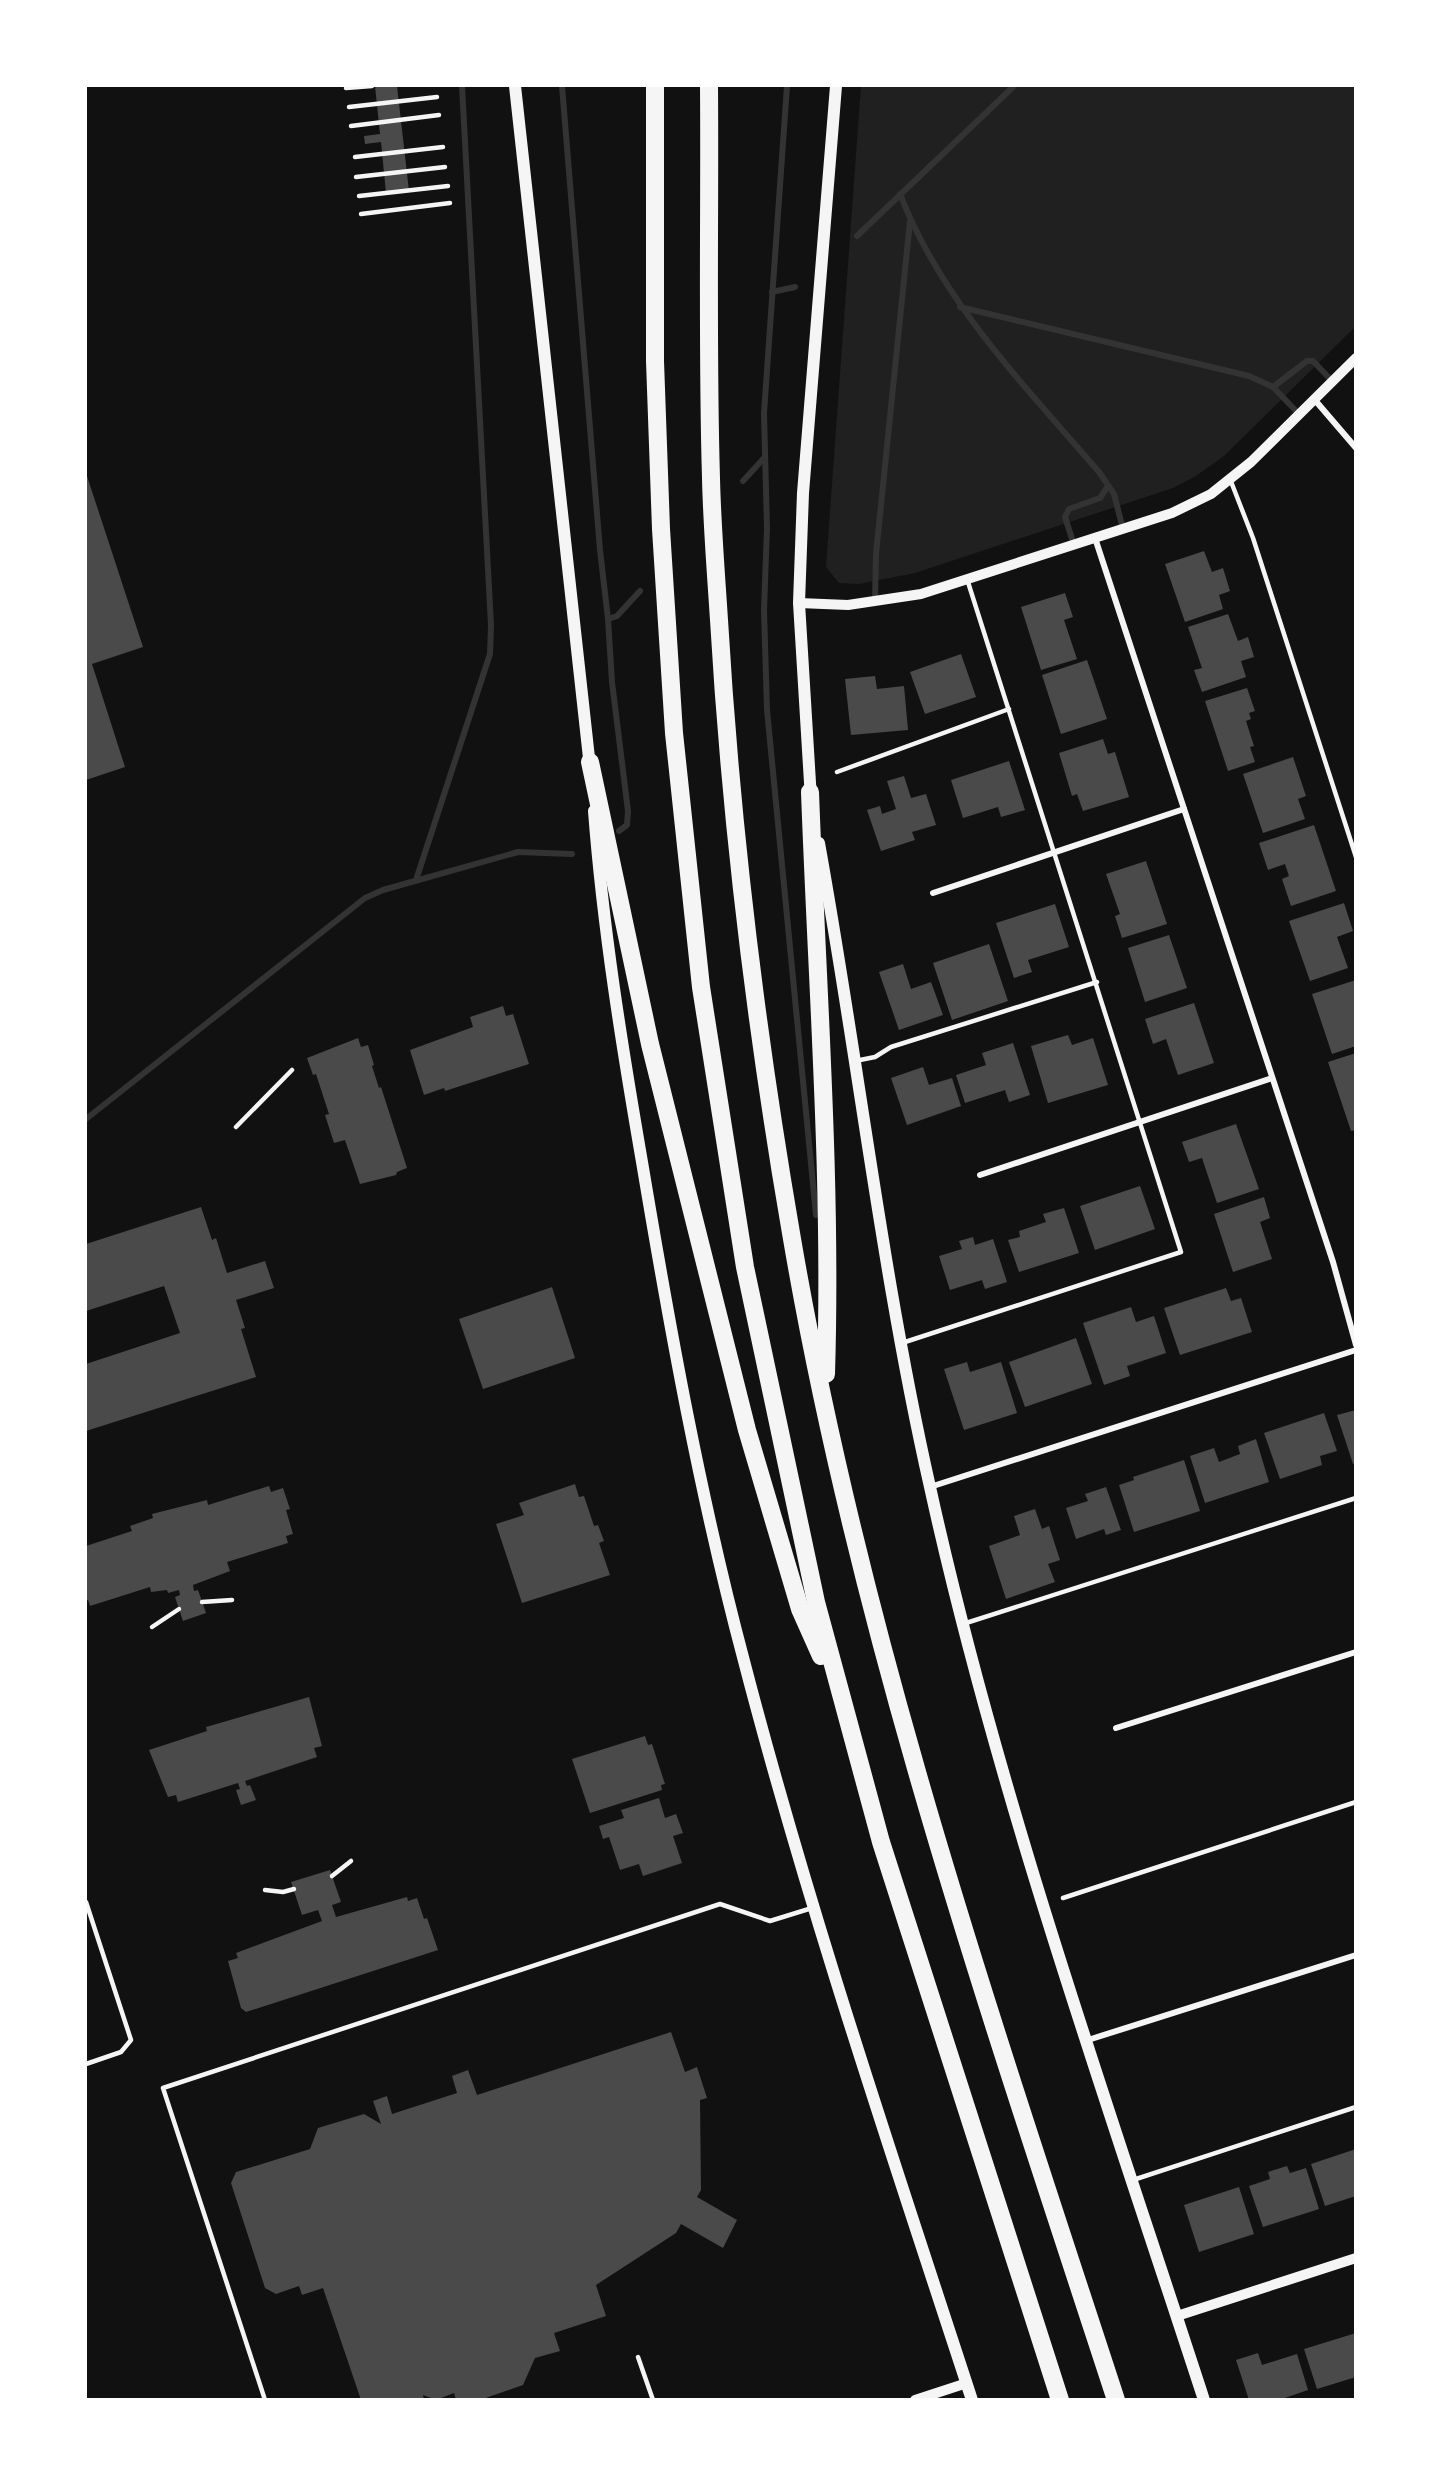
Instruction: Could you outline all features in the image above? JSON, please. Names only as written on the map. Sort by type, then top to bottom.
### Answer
[{"type":"highway","points":[[655,86],[655,361],[661,529],[674,733],[687,867],[706,1020],[745,1267],[816,1602],[881,1842],[1059,2400]]},
{"type":"highway","points":[[710,86],[711,480],[732,787],[762,1053],[791,1237],[825,1409],[859,1559],[920,1791],[964,1934],[1116,2400]]},
{"type":"highway","points":[[590,762],[650,1044],[747,1430],[800,1609],[843,1704]]},
{"type":"highway","points":[[810,792],[826,1216],[828,1305],[825,1409]]},
{"type":"main road","points":[[515,86],[590,762],[598,865],[623,1053],[677,1368],[701,1482],[743,1658],[813,1908],[972,2400]]},
{"type":"main road","points":[[836,86],[803,493],[799,603],[810,792],[900,1343],[929,1487],[963,1624],[1030,1861],[1204,2400]]},
{"type":"street","points":[[799,603],[829,605],[882,602],[921,594],[1172,513],[1211,494],[1230,479],[1356,358]]},
{"type":"street","points":[[1314,399],[1356,448]]},
{"type":"street","points":[[1095,538],[1333,1262],[1356,1345]]},
{"type":"street","points":[[933,893],[1184,809]]},
{"type":"street","points":[[980,1175],[1272,1078]]},
{"type":"street","points":[[929,1487],[1356,1350]]},
{"type":"street","points":[[1116,1728],[1356,1652]]},
{"type":"street","points":[[1088,2040],[1356,1955]]},
{"type":"street","points":[[1177,2316],[1356,2258]]},
{"type":"street","points":[[915,2400],[967,2383]]},
{"type":"lane","points":[[346,88],[372,86]]},
{"type":"lane","points":[[349,107],[437,97]]},
{"type":"lane","points":[[351,126],[439,116]]},
{"type":"lane","points":[[355,157],[443,147]]},
{"type":"lane","points":[[356,177],[445,166]]},
{"type":"lane","points":[[359,196],[448,186]]},
{"type":"lane","points":[[361,214],[450,203]]},
{"type":"lane","points":[[1230,479],[1253,538],[1356,857]]},
{"type":"lane","points":[[900,1343],[1181,1252],[967,579]]},
{"type":"lane","points":[[837,772],[1009,709]]},
{"type":"lane","points":[[855,1061],[875,1058],[891,1047],[1096,982]]},
{"type":"lane","points":[[236,1127],[292,1070]]},
{"type":"lane","points":[[963,1624],[1356,1498]]},
{"type":"lane","points":[[202,1602],[232,1600]]},
{"type":"lane","points":[[152,1627],[179,1609]]},
{"type":"lane","points":[[1063,1898],[1356,1802]]},
{"type":"lane","points":[[332,1876],[351,1861]]},
{"type":"lane","points":[[265,1890],[283,1892],[294,1889]]},
{"type":"lane","points":[[86,1902],[131,2040],[121,2052],[86,2064]]},
{"type":"lane","points":[[265,2400],[163,2088],[720,1904],[770,1921],[813,1908]]},
{"type":"lane","points":[[1133,2180],[1356,2107]]},
{"type":"lane","points":[[638,2356],[653,2400]]},
{"type":"shaded area","points":[[861,86],[1355,86],[1355,327],[1224,456],[1196,476],[1173,488],[915,573],[859,584],[839,583],[826,567]]},
{"type":"building","points":[[375,86],[397,86],[409,191],[386,193],[381,142],[365,144],[364,136],[380,134]]},
{"type":"building","points":[[86,473],[143,647],[92,664],[125,767],[86,780]]},
{"type":"building","points":[[1204,551],[1212,572],[1223,568],[1230,591],[1219,595],[1223,609],[1185,622],[1165,564]]},
{"type":"building","points":[[1065,593],[1073,617],[1064,620],[1077,659],[1041,670],[1021,607]]},
{"type":"building","points":[[1228,614],[1238,641],[1248,637],[1254,657],[1241,661],[1246,677],[1202,692],[1194,670],[1202,668],[1188,627]]},
{"type":"building","points":[[961,654],[976,697],[925,714],[910,672]]},
{"type":"building","points":[[1087,660],[1107,719],[1061,734],[1042,675]]},
{"type":"building","points":[[875,676],[877,689],[904,686],[908,730],[851,735],[845,679]]},
{"type":"building","points":[[1247,688],[1255,711],[1249,713],[1251,719],[1246,721],[1254,746],[1250,747],[1255,762],[1228,771],[1205,701]]},
{"type":"building","points":[[1103,739],[1108,754],[1115,752],[1129,797],[1083,811],[1077,794],[1072,796],[1059,753]]},
{"type":"building","points":[[1293,757],[1306,796],[1298,799],[1305,819],[1263,833],[1243,774]]},
{"type":"building","points":[[1009,761],[1025,810],[1001,817],[998,807],[963,818],[951,780]]},
{"type":"building","points":[[904,776],[911,798],[926,794],[936,825],[912,832],[915,840],[881,851],[867,810],[880,806],[882,814],[896,809],[887,781]]},
{"type":"building","points":[[1314,825],[1336,891],[1291,906],[1282,879],[1289,876],[1285,864],[1268,870],[1259,843]]},
{"type":"building","points":[[1146,861],[1167,924],[1122,938],[1115,916],[1120,914],[1106,874]]},
{"type":"building","points":[[1344,903],[1353,931],[1337,937],[1348,968],[1310,981],[1289,921]]},
{"type":"building","points":[[1055,904],[1069,947],[1028,960],[1032,972],[1014,978],[996,923]]},
{"type":"building","points":[[1169,935],[1187,988],[1145,1002],[1128,948]]},
{"type":"building","points":[[989,944],[1008,1001],[952,1020],[933,963]]},
{"type":"building","points":[[903,964],[911,989],[931,982],[943,1015],[899,1030],[879,972]]},
{"type":"building","points":[[1356,980],[1356,1046],[1332,1054],[1312,994]]},
{"type":"building","points":[[1194,1003],[1214,1063],[1178,1075],[1166,1039],[1153,1044],[1145,1019]]},
{"type":"building","points":[[503,1006],[506,1016],[513,1014],[529,1064],[445,1091],[444,1088],[424,1095],[410,1050],[473,1027],[470,1017]]},
{"type":"building","points":[[1068,1035],[1072,1045],[1093,1038],[1108,1085],[1048,1103],[1031,1046]]},
{"type":"building","points":[[358,1038],[361,1047],[368,1045],[374,1065],[372,1066],[407,1168],[397,1172],[396,1175],[360,1184],[345,1140],[334,1143],[325,1115],[329,1114],[316,1074],[313,1075],[307,1058]]},
{"type":"building","points":[[1013,1043],[1030,1095],[1009,1102],[1005,1090],[965,1103],[956,1075],[986,1065],[982,1053]]},
{"type":"building","points":[[1356,1053],[1356,1130],[1351,1131],[1328,1062]]},
{"type":"building","points":[[923,1067],[929,1085],[952,1078],[961,1106],[907,1125],[891,1078]]},
{"type":"building","points":[[1236,1124],[1259,1189],[1217,1203],[1202,1158],[1189,1162],[1182,1142]]},
{"type":"building","points":[[1140,1186],[1155,1229],[1095,1250],[1080,1206]]},
{"type":"building","points":[[1264,1197],[1270,1218],[1260,1222],[1272,1259],[1233,1272],[1214,1214]]},
{"type":"building","points":[[201,1207],[212,1240],[216,1238],[227,1273],[265,1261],[274,1288],[236,1300],[245,1328],[241,1329],[256,1377],[86,1431],[86,1364],[180,1333],[164,1286],[86,1311],[86,1244]]},
{"type":"building","points":[[1064,1208],[1079,1253],[1019,1272],[1008,1240],[1020,1237],[1019,1231],[1046,1222],[1043,1214]]},
{"type":"building","points":[[973,1237],[975,1245],[993,1239],[1007,1282],[985,1289],[982,1280],[950,1290],[939,1256],[962,1249],[959,1241]]},
{"type":"building","points":[[552,1287],[575,1358],[483,1389],[459,1319]]},
{"type":"building","points":[[1226,1288],[1231,1301],[1241,1298],[1252,1332],[1180,1355],[1164,1308]]},
{"type":"building","points":[[1131,1307],[1136,1322],[1154,1316],[1166,1353],[1127,1366],[1130,1376],[1104,1385],[1083,1323]]},
{"type":"building","points":[[1076,1338],[1092,1384],[1025,1407],[1009,1362]]},
{"type":"building","points":[[967,1362],[970,1372],[1001,1362],[1017,1413],[964,1430],[944,1369]]},
{"type":"building","points":[[1356,1410],[1356,1463],[1353,1464],[1337,1415]]},
{"type":"building","points":[[1324,1413],[1337,1451],[1320,1456],[1322,1465],[1280,1479],[1264,1433]]},
{"type":"building","points":[[1256,1439],[1269,1482],[1205,1503],[1190,1456],[1214,1448],[1219,1462],[1240,1454],[1238,1446]]},
{"type":"building","points":[[1184,1460],[1200,1511],[1134,1532],[1119,1485],[1134,1480],[1133,1477]]},
{"type":"building","points":[[575,1484],[579,1497],[584,1496],[594,1526],[598,1525],[604,1541],[599,1543],[610,1575],[522,1603],[496,1524],[524,1515],[519,1503]]},
{"type":"building","points":[[269,1486],[271,1492],[283,1488],[290,1509],[286,1510],[293,1534],[286,1536],[288,1543],[227,1562],[230,1571],[193,1585],[194,1591],[198,1590],[206,1613],[183,1621],[175,1597],[180,1595],[179,1590],[168,1593],[167,1590],[151,1592],[150,1587],[90,1606],[88,1600],[86,1601],[86,1546],[132,1531],[130,1526],[153,1518],[152,1514],[207,1500],[208,1505]]},
{"type":"building","points":[[1106,1487],[1121,1530],[1106,1535],[1104,1529],[1076,1539],[1066,1508],[1088,1501],[1085,1494]]},
{"type":"building","points":[[1035,1509],[1042,1529],[1049,1526],[1060,1560],[1048,1564],[1055,1582],[1006,1599],[989,1546],[1020,1535],[1014,1516]]},
{"type":"building","points":[[309,1697],[322,1746],[314,1748],[317,1757],[245,1781],[247,1786],[250,1785],[256,1800],[241,1805],[236,1790],[240,1789],[238,1783],[178,1802],[176,1795],[168,1797],[149,1750],[207,1731],[206,1727]]},
{"type":"building","points":[[645,1736],[648,1745],[652,1744],[665,1784],[661,1785],[662,1790],[590,1813],[572,1759]]},
{"type":"building","points":[[659,1798],[665,1818],[676,1814],[683,1833],[673,1836],[682,1863],[643,1876],[639,1864],[620,1870],[609,1837],[603,1839],[599,1826],[624,1818],[621,1810]]},
{"type":"building","points":[[330,1870],[341,1902],[332,1905],[336,1917],[407,1897],[408,1901],[417,1898],[438,1950],[246,2012],[241,2008],[228,1961],[238,1958],[236,1953],[322,1921],[318,1910],[302,1915],[291,1882]]},
{"type":"building","points":[[671,2032],[685,2072],[697,2067],[707,2098],[700,2100],[701,2190],[697,2197],[737,2220],[723,2248],[681,2224],[676,2233],[596,2285],[606,2316],[554,2333],[560,2351],[535,2358],[523,2385],[480,2400],[456,2400],[454,2393],[436,2400],[423,2395],[424,2400],[361,2400],[323,2288],[302,2295],[299,2286],[276,2294],[265,2288],[231,2183],[236,2172],[310,2149],[318,2128],[364,2114],[381,2124],[373,2101],[387,2096],[392,2114],[457,2093],[452,2076],[468,2070],[477,2095]]},
{"type":"building","points":[[1356,2149],[1356,2196],[1325,2206],[1311,2164]]},
{"type":"building","points":[[1287,2166],[1290,2173],[1306,2168],[1319,2209],[1263,2227],[1249,2186],[1270,2179],[1268,2172]]},
{"type":"building","points":[[1239,2187],[1254,2234],[1199,2252],[1184,2205]]},
{"type":"building","points":[[1356,2333],[1356,2377],[1317,2389],[1304,2349]]},
{"type":"building","points":[[1258,2353],[1262,2365],[1297,2354],[1308,2390],[1279,2400],[1249,2400],[1236,2360]]},
{"type":"waterway","points":[[416,880],[490,654],[491,625],[462,86]]},
{"type":"waterway","points":[[562,86],[600,550],[608,619]]},
{"type":"waterway","points":[[787,86],[764,413],[767,528],[764,610],[767,710],[816,1215]]},
{"type":"waterway","points":[[857,236],[1014,86]]},
{"type":"waterway","points":[[900,194],[938,271],[962,307],[1015,375],[1099,472],[1114,494],[1123,529]]},
{"type":"waterway","points":[[875,602],[876,554],[910,221]]},
{"type":"waterway","points":[[772,292],[795,287]]},
{"type":"waterway","points":[[960,307],[1249,376],[1273,387],[1299,414]]},
{"type":"waterway","points":[[1273,387],[1307,361],[1313,361],[1332,381]]},
{"type":"waterway","points":[[743,481],[765,457]]},
{"type":"waterway","points":[[1074,545],[1065,517],[1069,509],[1100,498],[1108,486]]},
{"type":"waterway","points":[[619,831],[627,825],[628,811],[612,682],[608,619],[617,616],[640,591]]},
{"type":"waterway","points":[[86,1119],[365,898],[383,890],[518,852],[572,854]]}]
